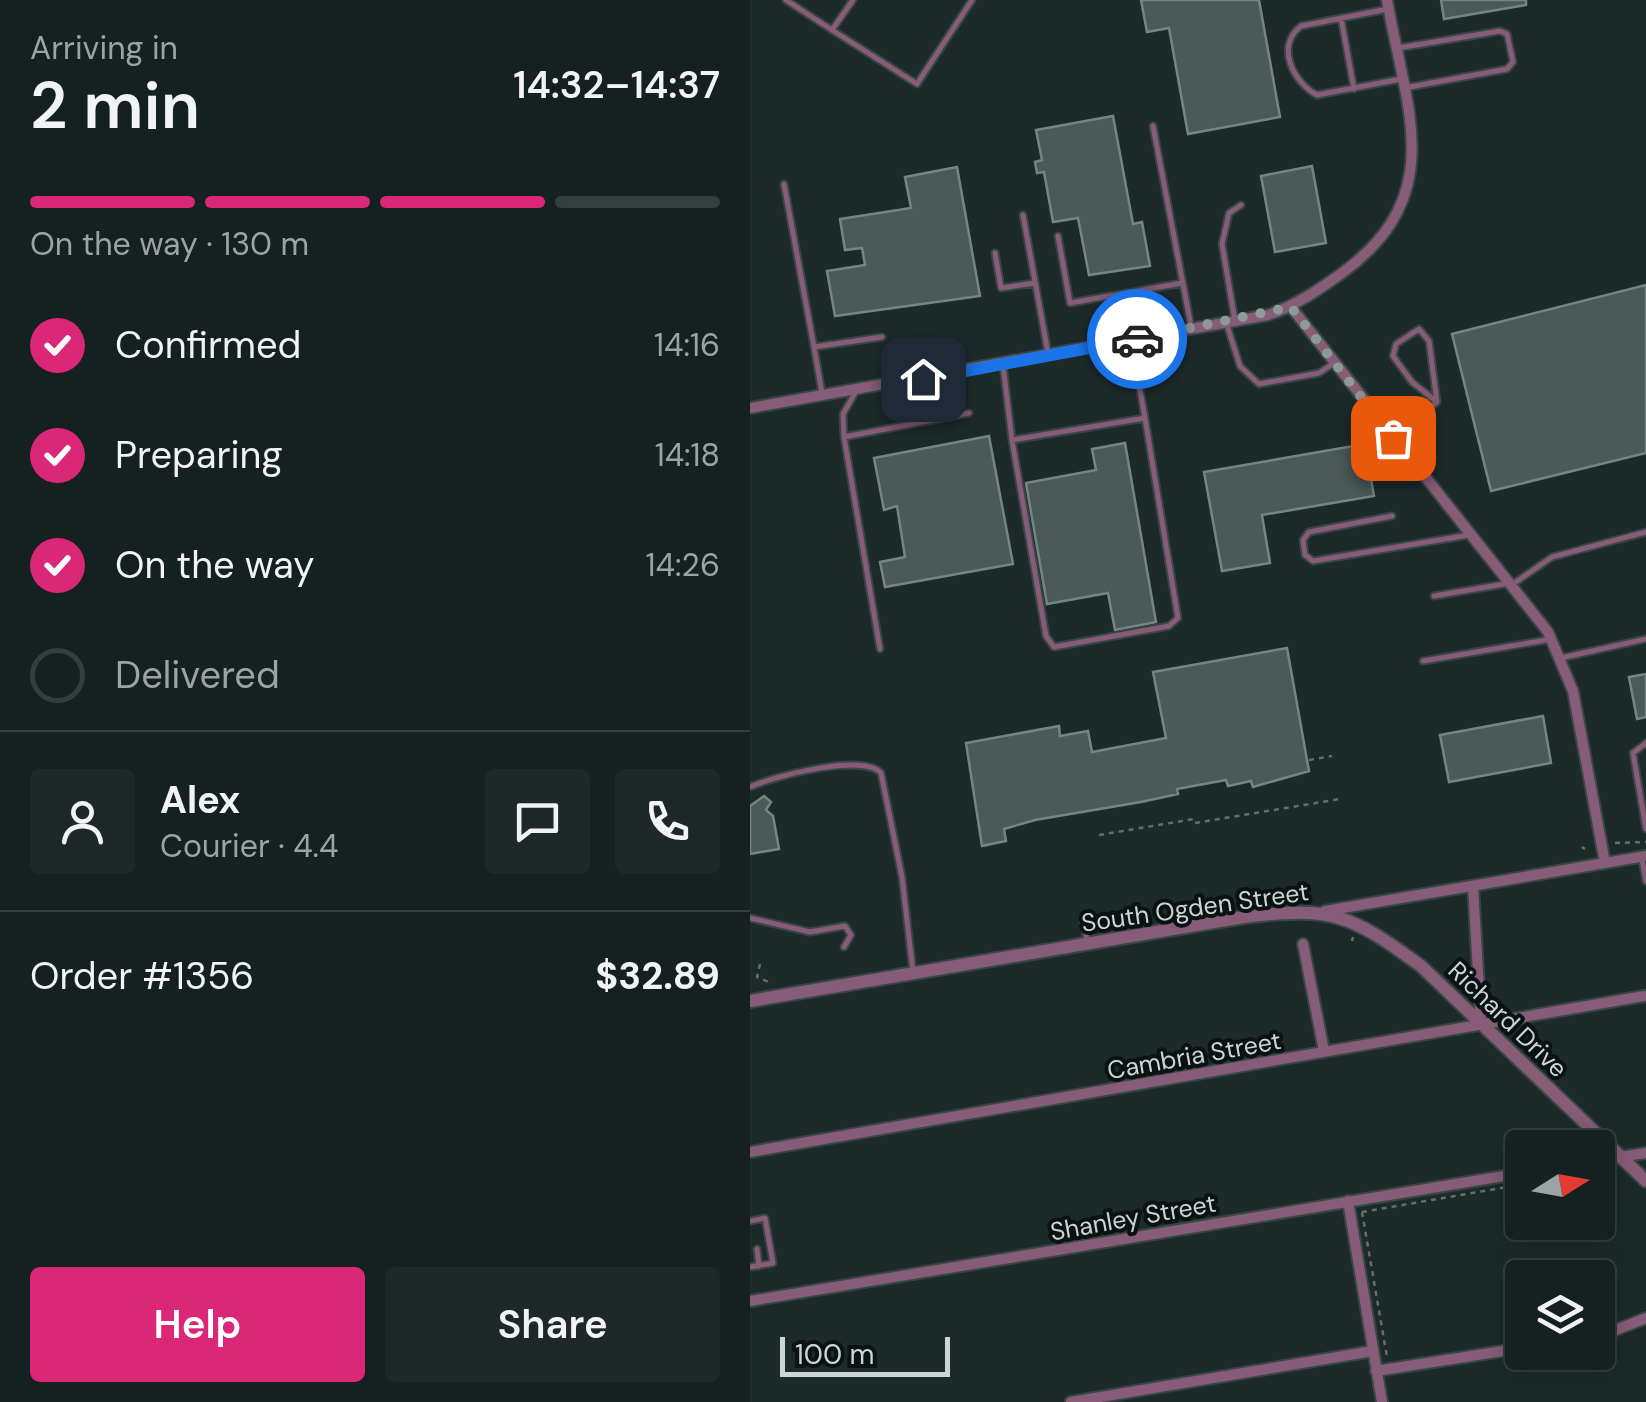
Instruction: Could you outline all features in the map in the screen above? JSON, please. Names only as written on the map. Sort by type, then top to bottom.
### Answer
[{"type":"street","points":[[750,408],[1049,356],[1291,307],[1366,255],[1393,224],[1412,170],[1412,135],[1388,4]]},
{"type":"street","points":[[1291,307],[1552,639],[1575,703],[1605,863]]},
{"type":"street","name":"South Ogden Street","points":[[751,1001],[1244,917],[1325,911],[1644,856]]},
{"type":"street","points":[[1473,886],[1481,1024]]},
{"type":"street","name":"Richard Drive","points":[[1325,911],[1386,940],[1421,966],[1619,1163],[1646,1180]]},
{"type":"street","points":[[1302,944],[1324,1051]]},
{"type":"street","name":"Cambria Street","points":[[750,1152],[1644,996]]},
{"type":"street","points":[[1615,1162],[1646,1153]]},
{"type":"street","name":"Shanley Street","points":[[750,1301],[1505,1176]]},
{"type":"street","points":[[1348,1201],[1382,1402]]},
{"type":"street","points":[[1615,1330],[1646,1318]]},
{"type":"street","points":[[1070,1402],[1373,1351]]},
{"type":"street","points":[[1376,1371],[1505,1351]]},
{"type":"lane","points":[[786,0],[917,84],[972,0]]},
{"type":"lane","points":[[832,30],[854,0]]},
{"type":"lane","points":[[1388,4],[1297,28],[1290,40],[1289,61],[1298,79],[1317,95],[1507,70],[1513,62],[1508,34],[1500,31],[1396,49]]},
{"type":"lane","points":[[1341,18],[1354,89]]},
{"type":"lane","points":[[1152,126],[1191,329]]},
{"type":"lane","points":[[784,184],[823,396]]},
{"type":"lane","points":[[1241,205],[1229,213],[1223,228],[1231,322],[1240,366],[1258,384],[1319,373],[1334,363]]},
{"type":"lane","points":[[1023,215],[1049,356]]},
{"type":"lane","points":[[1058,236],[1070,303],[1182,283]]},
{"type":"lane","points":[[995,253],[1001,288],[1036,282]]},
{"type":"lane","points":[[1420,329],[1429,341],[1437,402],[1412,382],[1394,356],[1396,344],[1420,329]]},
{"type":"lane","points":[[814,348],[882,337]]},
{"type":"lane","points":[[1003,364],[1046,636],[1054,646],[1169,626],[1178,618],[1132,340]]},
{"type":"lane","points":[[890,385],[909,400],[915,423]]},
{"type":"lane","points":[[856,390],[844,414],[844,437],[880,649]]},
{"type":"lane","points":[[1393,438],[1437,402]]},
{"type":"lane","points":[[844,437],[969,413]]},
{"type":"lane","points":[[1012,440],[1145,418]]},
{"type":"lane","points":[[1392,516],[1308,532],[1303,540],[1305,555],[1312,561],[1472,534]]},
{"type":"lane","points":[[1434,596],[1512,584],[1552,557],[1646,532]]},
{"type":"lane","points":[[1422,661],[1552,639]]},
{"type":"lane","points":[[1561,658],[1646,639]]},
{"type":"lane","points":[[1646,743],[1634,754],[1646,829]]},
{"type":"lane","points":[[750,787],[768,778],[861,763],[880,773],[902,877],[914,975]]},
{"type":"lane","points":[[1644,856],[1646,881]]},
{"type":"lane","points":[[1083,917],[1088,944]]},
{"type":"lane","points":[[750,918],[810,932],[845,926],[851,935],[844,947]]},
{"type":"lane","points":[[750,1268],[773,1263],[766,1218],[751,1220],[754,1232]]},
{"type":"lane","points":[[756,1249],[760,1266]]},
{"type":"path","points":[[1309,760],[1332,756]]},
{"type":"path","points":[[1099,835],[1340,799]]},
{"type":"path","points":[[1616,841],[1646,842]]},
{"type":"path","points":[[760,964],[757,977],[771,982]]},
{"type":"path","points":[[1615,1165],[1619,1163]]},
{"type":"path","points":[[1386,1358],[1362,1212],[1505,1188]]},
{"type":"building","points":[[1141,0],[1259,0],[1280,117],[1188,134],[1169,28],[1147,32]]},
{"type":"building","points":[[1441,0],[1526,0],[1526,5],[1444,19]]},
{"type":"building","points":[[1113,116],[1133,224],[1142,222],[1150,266],[1089,275],[1078,218],[1053,222],[1044,172],[1037,173],[1035,162],[1042,160],[1036,130]]},
{"type":"building","points":[[1312,166],[1326,243],[1275,252],[1261,176]]},
{"type":"building","points":[[957,167],[980,296],[835,316],[827,271],[865,265],[862,248],[845,250],[840,219],[911,208],[905,177]]},
{"type":"building","points":[[1646,285],[1646,453],[1491,491],[1452,334]]},
{"type":"building","points":[[989,436],[1013,564],[885,587],[880,562],[905,557],[897,506],[884,510],[874,458]]},
{"type":"building","points":[[1125,443],[1156,622],[1115,630],[1108,593],[1047,604],[1026,483],[1096,470],[1092,449]]},
{"type":"building","points":[[1365,444],[1374,496],[1262,515],[1270,563],[1222,571],[1204,472]]},
{"type":"building","points":[[1287,648],[1309,771],[1253,787],[1251,781],[1228,786],[1226,780],[1177,789],[1178,794],[1141,802],[1035,820],[1004,829],[1006,841],[982,846],[966,743],[1059,726],[1060,736],[1088,731],[1092,752],[1166,738],[1153,672]]},
{"type":"building","points":[[1646,674],[1646,717],[1637,719],[1629,677]]},
{"type":"building","points":[[1543,716],[1551,763],[1449,782],[1440,735]]},
{"type":"building","points":[[764,796],[771,802],[766,810],[773,816],[779,849],[750,854],[750,806]]},
{"type":"way so far","points":[[1137,339],[1291,307],[1393,438]]},
{"type":"route","points":[[923,379],[1137,339]]}]
